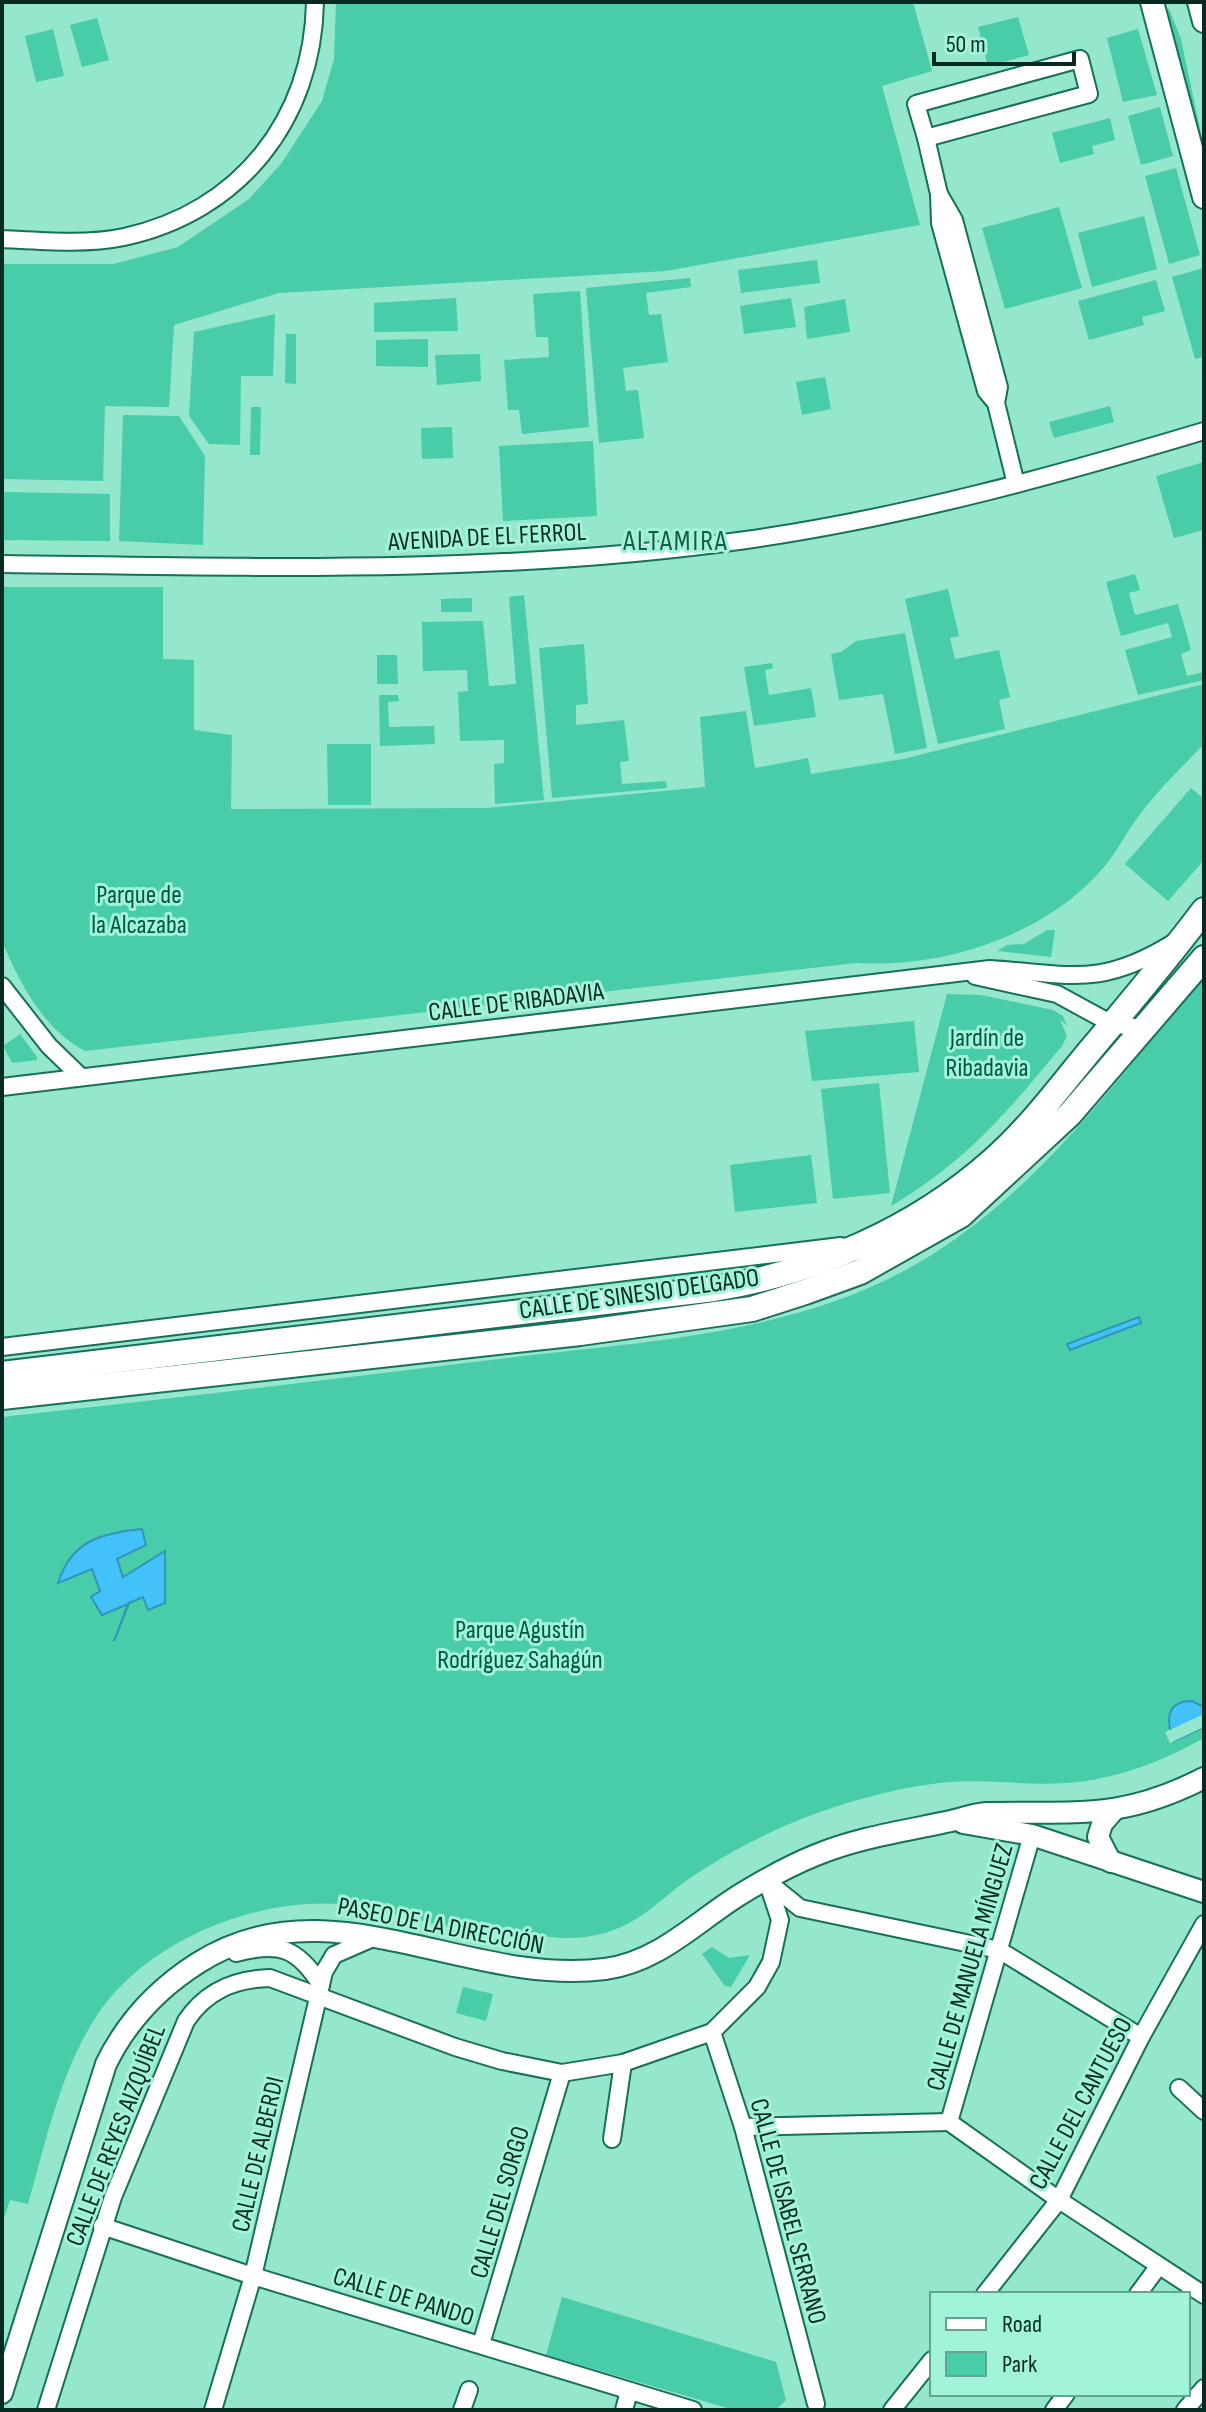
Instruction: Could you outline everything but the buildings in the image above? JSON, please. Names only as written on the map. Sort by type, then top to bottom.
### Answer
[{"type":"main road","points":[[1152,2],[1204,197]]},
{"type":"main road","points":[[1199,2],[1204,21]]},
{"type":"main road","name":"CALLE DE SINESIO DELGADO","points":[[2,1374],[714,1289],[783,1275],[866,1243],[947,1196],[993,1160],[1112,1024],[1204,910]]},
{"type":"main road","name":"CALLE DE SINESIO DELGADO","points":[[2,1397],[595,1331],[752,1309],[860,1272],[961,1215],[1070,1114],[1204,958]]},
{"type":"street","points":[[2,239],[122,238],[178,220],[215,197],[256,161],[291,114],[309,64],[315,2]]},
{"type":"street","points":[[926,138],[1089,94],[1080,59],[916,104],[939,194],[940,223],[986,391],[996,403],[1016,484]]},
{"type":"street","name":"AVENIDA DE EL FERROL","points":[[2,564],[279,568],[525,562],[746,540],[1016,484],[1204,431]]},
{"type":"street","name":"CALLE DE RIBADAVIA","points":[[2,1087],[957,972],[990,969],[1089,977],[1130,966],[1185,935]]},
{"type":"street","name":"CALLE DE RIBADAVIA","points":[[957,972],[1057,994],[1112,1024],[1141,1028]]},
{"type":"street","points":[[3,991],[81,1077]]},
{"type":"street","name":"CALLE DE SINESIO DELGADO","points":[[2,1347],[866,1243]]},
{"type":"street","name":"PASEO DE LA DIRECCIÓN","points":[[2,2393],[99,2079],[113,2049],[140,2011],[185,1970],[225,1948],[284,1932],[324,1929],[377,1936],[492,1963],[557,1974],[608,1969],[673,1943],[739,1895],[816,1855],[857,1842],[983,1813],[1052,1816],[1115,1809],[1148,1802],[1204,1778]]},
{"type":"street","points":[[1111,1862],[1098,1837],[1102,1824],[1115,1809]]},
{"type":"street","name":"PASEO DE LA DIRECCIÓN","points":[[952,1821],[1032,1835],[1204,1892]]},
{"type":"street","name":"CALLE DE MANUELA MÍNGUEZ","points":[[1032,1835],[949,2122],[1059,2200],[1204,2295]]},
{"type":"street","points":[[767,1881],[800,1908],[999,1950],[1141,2037]]},
{"type":"street","name":"PASEO DE LA DIRECCIÓN","points":[[185,1970],[252,1949],[282,1949],[300,1957],[319,1991],[455,2047],[562,2073],[623,2063],[712,2032],[757,1987],[771,1962],[780,1920],[767,1881]]},
{"type":"street","name":"CALLE DEL CANTUESO","points":[[987,2292],[1059,2200],[1141,2037],[1204,1924]]},
{"type":"street","name":"CALLE DE ALBERDI","points":[[213,2410],[253,2276],[319,1991],[334,1955],[377,1936]]},
{"type":"street","name":"CALLE DE REYES AIZQUÍBEL","points":[[46,2410],[102,2226],[186,2021],[198,2003],[214,1991],[255,1979],[284,1981],[319,1991]]},
{"type":"street","name":"CALLE DE ISABEL SERRANO","points":[[712,2032],[743,2127],[818,2408]]},
{"type":"street","points":[[612,2139],[623,2063]]},
{"type":"street","name":"CALLE DEL SORGO","points":[[481,2344],[562,2073]]},
{"type":"street","points":[[1179,2088],[1204,2111]]},
{"type":"street","points":[[743,2127],[949,2122]]},
{"type":"street","name":"CALLE DE PANDO","points":[[102,2226],[253,2276],[693,2410]]},
{"type":"street","points":[[1139,2292],[1158,2267]]},
{"type":"street","points":[[892,2410],[930,2362]]},
{"type":"street","points":[[1185,2410],[1204,2388]]},
{"type":"street","points":[[462,2410],[469,2390]]},
{"type":"street","points":[[624,2410],[629,2391]]},
{"type":"green space","points":[[336,2],[913,2],[932,71],[882,86],[920,225],[666,271],[279,293],[174,325],[169,407],[105,406],[103,481],[2,479],[2,264],[113,264],[178,247],[249,199],[281,164],[322,101],[334,59]]},
{"type":"green space","points":[[1169,9],[1181,39],[1204,148],[1164,10]]},
{"type":"green space","points":[[1018,17],[1029,55],[988,66],[978,27]]},
{"type":"green space","points":[[97,18],[109,60],[82,67],[70,25]]},
{"type":"green space","points":[[53,29],[64,76],[36,82],[25,36]]},
{"type":"green space","points":[[1138,29],[1157,95],[1123,102],[1107,38]]},
{"type":"green space","points":[[1160,107],[1173,156],[1141,165],[1128,116]]},
{"type":"green space","points":[[1110,118],[1115,140],[1092,146],[1094,154],[1060,163],[1052,133]]},
{"type":"green space","points":[[1176,168],[1200,255],[1169,264],[1145,176]]},
{"type":"green space","points":[[1059,207],[1082,288],[1005,309],[982,228]]},
{"type":"green space","points":[[1144,216],[1157,269],[1092,287],[1078,233]]},
{"type":"green space","points":[[817,260],[820,283],[741,293],[738,270]]},
{"type":"green space","points":[[1203,268],[1204,357],[1195,359],[1172,277]]},
{"type":"green space","points":[[690,278],[691,287],[646,293],[649,315],[661,314],[668,362],[623,368],[626,391],[638,390],[644,438],[599,443],[586,288]]},
{"type":"green space","points":[[1156,280],[1165,311],[1142,317],[1144,325],[1089,340],[1078,301]]},
{"type":"green space","points":[[580,291],[589,427],[522,434],[519,410],[508,410],[504,360],[549,357],[548,337],[536,337],[533,294]]},
{"type":"green space","points":[[456,298],[458,331],[374,332],[374,303]]},
{"type":"green space","points":[[791,298],[796,327],[744,334],[740,306]]},
{"type":"green space","points":[[845,299],[850,332],[807,339],[804,307]]},
{"type":"green space","points":[[275,314],[273,376],[241,376],[240,445],[209,444],[189,416],[194,332]]},
{"type":"green space","points":[[286,334],[296,334],[296,384],[285,383]]},
{"type":"green space","points":[[428,339],[428,367],[376,366],[376,340]]},
{"type":"green space","points":[[480,354],[481,381],[437,385],[435,355]]},
{"type":"green space","points":[[825,377],[831,409],[802,415],[796,382]]},
{"type":"green space","points":[[1110,406],[1114,422],[1054,438],[1049,422]]},
{"type":"green space","points":[[251,407],[261,407],[260,455],[250,455]]},
{"type":"green space","points":[[123,415],[179,416],[205,456],[203,545],[119,541]]},
{"type":"green space","points":[[452,427],[453,458],[422,459],[421,428]]},
{"type":"green space","points":[[593,441],[597,516],[503,521],[499,446]]},
{"type":"green space","points":[[1204,462],[1204,530],[1174,538],[1156,476]]},
{"type":"green space","points":[[2,492],[110,494],[110,541],[2,540]]},
{"type":"green space","points":[[1135,574],[1140,590],[1129,593],[1135,615],[1178,604],[1191,650],[1181,654],[1187,676],[1204,672],[1204,680],[1138,695],[1125,650],[1172,637],[1168,623],[1121,636],[1106,582]]},
{"type":"green space","name":"Parque de la Alcazaba","points":[[2,587],[163,587],[163,659],[194,660],[194,730],[232,735],[231,809],[486,808],[705,787],[700,717],[746,711],[755,768],[808,758],[811,774],[903,759],[1204,684],[1204,744],[1151,801],[1102,870],[1072,898],[1017,932],[954,954],[85,1051],[57,1031],[34,1004],[2,941]]},
{"type":"green space","points":[[948,589],[959,636],[950,638],[955,659],[999,650],[1010,697],[999,700],[1005,729],[938,744],[905,599]]},
{"type":"green space","points":[[524,595],[544,800],[495,804],[494,764],[504,763],[504,740],[460,741],[458,692],[468,691],[467,670],[423,671],[422,622],[483,621],[489,686],[516,684],[509,597]]},
{"type":"green space","points":[[472,598],[472,612],[441,612],[441,599]]},
{"type":"green space","points":[[905,633],[927,748],[895,754],[883,694],[839,700],[831,654],[841,652],[856,641]]},
{"type":"green space","points":[[584,644],[588,704],[576,705],[576,725],[624,720],[629,761],[620,762],[622,784],[666,781],[667,788],[552,798],[539,648]]},
{"type":"green space","points":[[377,655],[397,655],[398,684],[377,684]]},
{"type":"green space","points":[[772,663],[773,668],[765,670],[769,695],[811,688],[816,717],[754,726],[744,667]]},
{"type":"green space","points":[[379,695],[398,695],[399,701],[388,702],[389,727],[434,726],[435,744],[380,746]]},
{"type":"green space","points":[[327,744],[371,744],[371,805],[328,805]]},
{"type":"green space","points":[[1191,788],[1204,799],[1204,860],[1168,901],[1125,864]]},
{"type":"green space","points":[[1047,930],[1055,930],[1051,957],[997,951],[1007,945],[1024,944]]},
{"type":"green space","name":"Parque Agustín Rodríguez Sahagún","points":[[1204,975],[1204,1738],[1154,1762],[1102,1778],[1050,1784],[939,1783],[892,1791],[832,1808],[731,1853],[621,1927],[585,1937],[553,1937],[453,1927],[357,1906],[321,1904],[284,1907],[210,1927],[143,1966],[116,1991],[94,2020],[62,2086],[28,2204],[10,2200],[2,2224],[2,1417],[662,1340],[775,1319],[830,1303],[883,1282],[933,1254],[1011,1195],[1079,1126]]},
{"type":"green space","name":"Jardín de Ribadavia","points":[[947,994],[981,995],[1053,1010],[1063,1016],[1067,1025],[1060,1020],[1067,1036],[1042,1070],[984,1134],[942,1171],[891,1206]]},
{"type":"green space","points":[[914,1021],[919,1072],[812,1081],[805,1031]]},
{"type":"green space","points":[[20,1034],[37,1060],[12,1063],[3,1046]]},
{"type":"green space","points":[[879,1083],[890,1193],[833,1199],[821,1089]]},
{"type":"green space","points":[[811,1155],[817,1203],[735,1212],[730,1165]]},
{"type":"green space","points":[[712,1947],[729,1958],[750,1955],[731,1987],[725,1986],[702,1954]]},
{"type":"green space","points":[[463,1987],[493,1994],[486,2021],[456,2013]]},
{"type":"green space","points":[[562,2297],[776,2362],[786,2400],[776,2410],[734,2410],[546,2355]]},
{"type":"water","points":[[1139,1317],[1141,1323],[1070,1350],[1067,1344]]},
{"type":"water","points":[[142,1529],[146,1545],[117,1559],[123,1577],[165,1551],[165,1603],[148,1610],[143,1597],[129,1603],[114,1641],[128,1604],[102,1615],[91,1597],[100,1591],[92,1569],[58,1583],[71,1557],[79,1549],[113,1533]]},
{"type":"water","points":[[1192,1701],[1204,1707],[1204,1727],[1174,1741],[1169,1720],[1172,1709],[1183,1702]]},
{"type":"pier","points":[[1204,1714],[1204,1727],[1170,1743],[1165,1732]]},
{"type":"district","name":"ALTAMIRA","points":[[676,540]]}]
